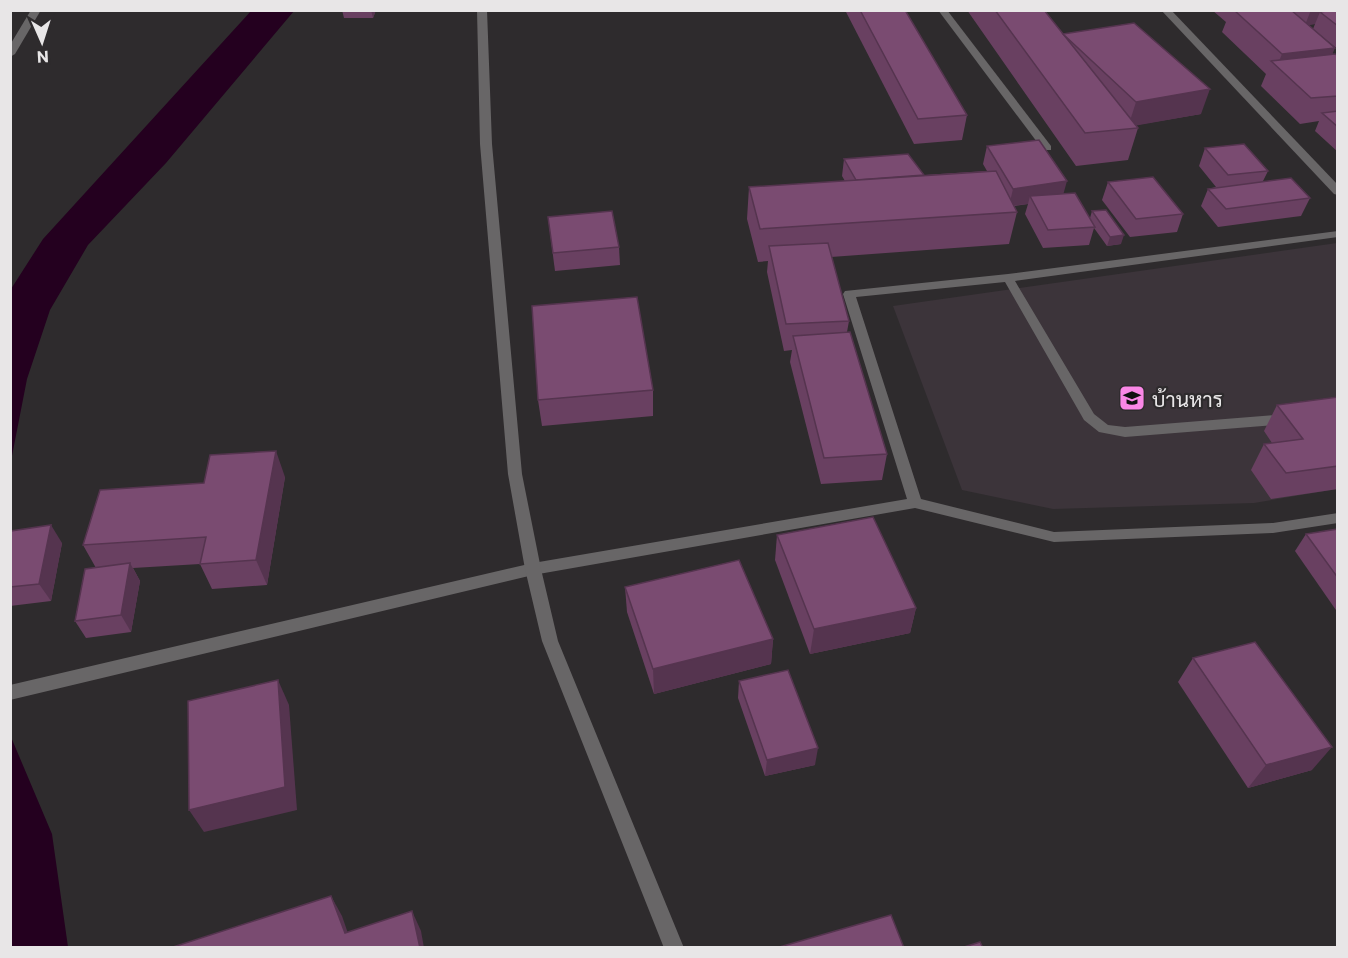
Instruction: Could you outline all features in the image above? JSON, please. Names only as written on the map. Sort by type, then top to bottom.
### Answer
[{"type":"street","points":[[10,54],[36,10]]},
{"type":"street","points":[[482,10],[486,144],[515,474],[533,569],[550,641],[674,948]]},
{"type":"street","points":[[942,10],[971,52],[988,69],[1047,148]]},
{"type":"street","points":[[1165,10],[1338,192]]},
{"type":"street","points":[[10,693],[533,569]]},
{"type":"lane","points":[[915,503],[849,294],[1008,278],[1338,234]]},
{"type":"lane","points":[[1008,278],[1089,417],[1104,429],[1125,432],[1302,418]]},
{"type":"lane","points":[[533,569],[915,503],[1054,537],[1273,528],[1338,518]]},
{"type":"shaded area","points":[[251,11],[294,11],[166,163],[88,245],[50,310],[27,379],[11,461],[11,289],[43,239]]},
{"type":"shaded area","name":"บ้านหาร","points":[[1337,243],[1337,489],[1254,503],[1053,509],[962,490],[893,306]]},
{"type":"shaded area","points":[[10,710],[11,737],[52,834],[68,947],[11,947]]},
{"type":"building","points":[[860,10],[905,10],[967,115],[918,119]]},
{"type":"building","points":[[995,10],[1044,10],[1138,128],[1085,133]]},
{"type":"building","points":[[1234,10],[1291,10],[1335,48],[1282,54]]},
{"type":"building","points":[[1338,10],[1338,26],[1320,12]]},
{"type":"building","points":[[1134,23],[1210,89],[1136,102],[1063,34]]},
{"type":"building","points":[[1335,54],[1338,56],[1338,96],[1311,98],[1271,61]]},
{"type":"building","points":[[1338,111],[1338,127],[1322,113]]},
{"type":"building","points":[[1039,140],[1067,181],[1013,189],[987,146]]},
{"type":"building","points":[[1244,144],[1268,171],[1228,175],[1205,148]]},
{"type":"building","points":[[908,154],[924,175],[856,180],[844,159]]},
{"type":"building","points":[[996,171],[1017,212],[760,229],[749,187]]},
{"type":"building","points":[[1153,177],[1183,214],[1136,219],[1108,182]]},
{"type":"building","points":[[1291,178],[1310,198],[1226,209],[1208,189]]},
{"type":"building","points":[[1075,193],[1095,227],[1048,230],[1030,196]]},
{"type":"building","points":[[1106,210],[1124,235],[1110,237],[1092,211]]},
{"type":"building","points":[[612,211],[619,247],[553,253],[548,217]]},
{"type":"building","points":[[828,243],[849,321],[786,324],[769,246]]},
{"type":"building","points":[[637,297],[653,390],[538,400],[532,306]]},
{"type":"building","points":[[850,332],[887,454],[824,458],[793,336]]},
{"type":"building","points":[[1338,397],[1338,466],[1286,473],[1264,444],[1303,439],[1277,405]]},
{"type":"building","points":[[276,451],[256,560],[200,564],[206,537],[83,545],[100,490],[204,483],[210,455]]},
{"type":"building","points":[[873,517],[916,608],[814,629],[777,535]]},
{"type":"building","points":[[51,525],[39,584],[10,587],[11,531]]},
{"type":"building","points":[[1338,529],[1338,578],[1306,534]]},
{"type":"building","points":[[739,560],[773,639],[653,669],[625,587]]},
{"type":"building","points":[[130,563],[121,615],[75,621],[85,569]]},
{"type":"building","points":[[1255,642],[1332,747],[1266,765],[1193,658]]},
{"type":"building","points":[[788,670],[818,748],[767,760],[739,681]]},
{"type":"building","points":[[278,680],[285,787],[189,810],[188,701]]},
{"type":"building","points":[[331,896],[345,933],[412,911],[420,948],[170,948]]},
{"type":"building","points":[[891,915],[904,948],[776,948]]},
{"type":"building","points":[[980,942],[983,948],[961,948]]},
{"type":"place","name":"บ้านหาร","points":[[1132,398]]}]
